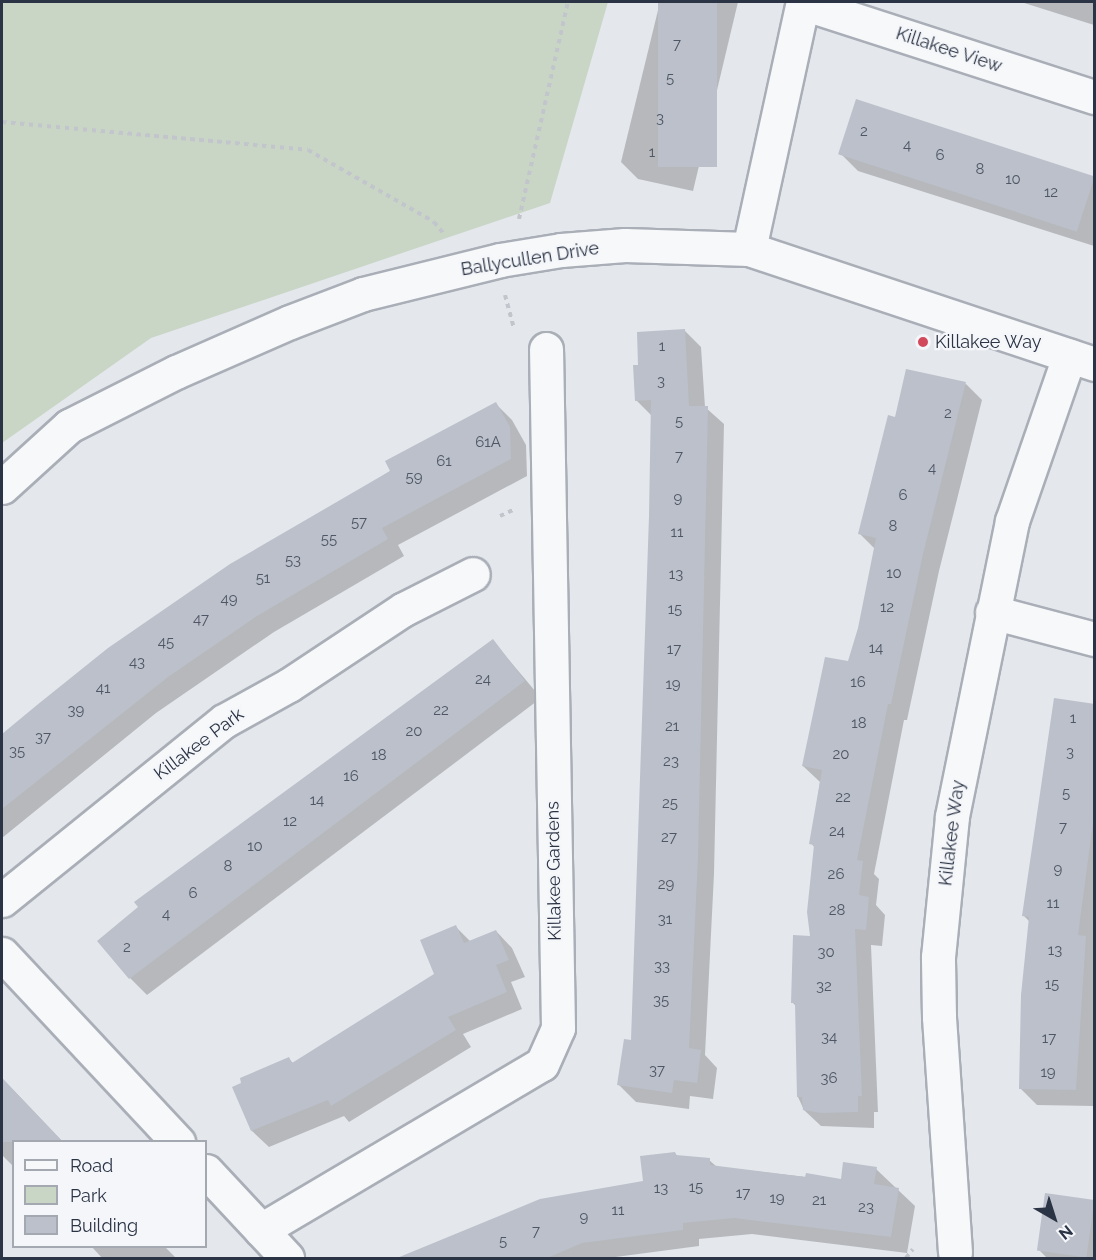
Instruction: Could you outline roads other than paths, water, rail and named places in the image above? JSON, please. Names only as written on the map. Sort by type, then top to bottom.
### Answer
[{"type":"street","name":"Killakee View","points":[[749,249],[803,2],[1095,97]]},
{"type":"street","name":"Ballycullen Drive","points":[[2,487],[69,426],[176,372],[363,294],[454,271],[561,250],[625,245],[749,249],[1082,360]]},
{"type":"street","name":"Killakee Gardens","points":[[261,1230],[542,1064],[558,1028],[546,349]]},
{"type":"street","name":"Killakee Way","points":[[955,1252],[939,1017],[938,957],[952,816],[1012,520],[1082,360]]},
{"type":"street","name":"Killakee Park","points":[[2,900],[224,722],[289,685],[404,609],[473,574]]},
{"type":"street","points":[[992,612],[1095,639]]},
{"type":"street","points":[[2,954],[176,1140]]},
{"type":"street","points":[[207,1171],[287,1258]]},
{"type":"place","name":"Killakee Way","points":[[923,342]]}]
